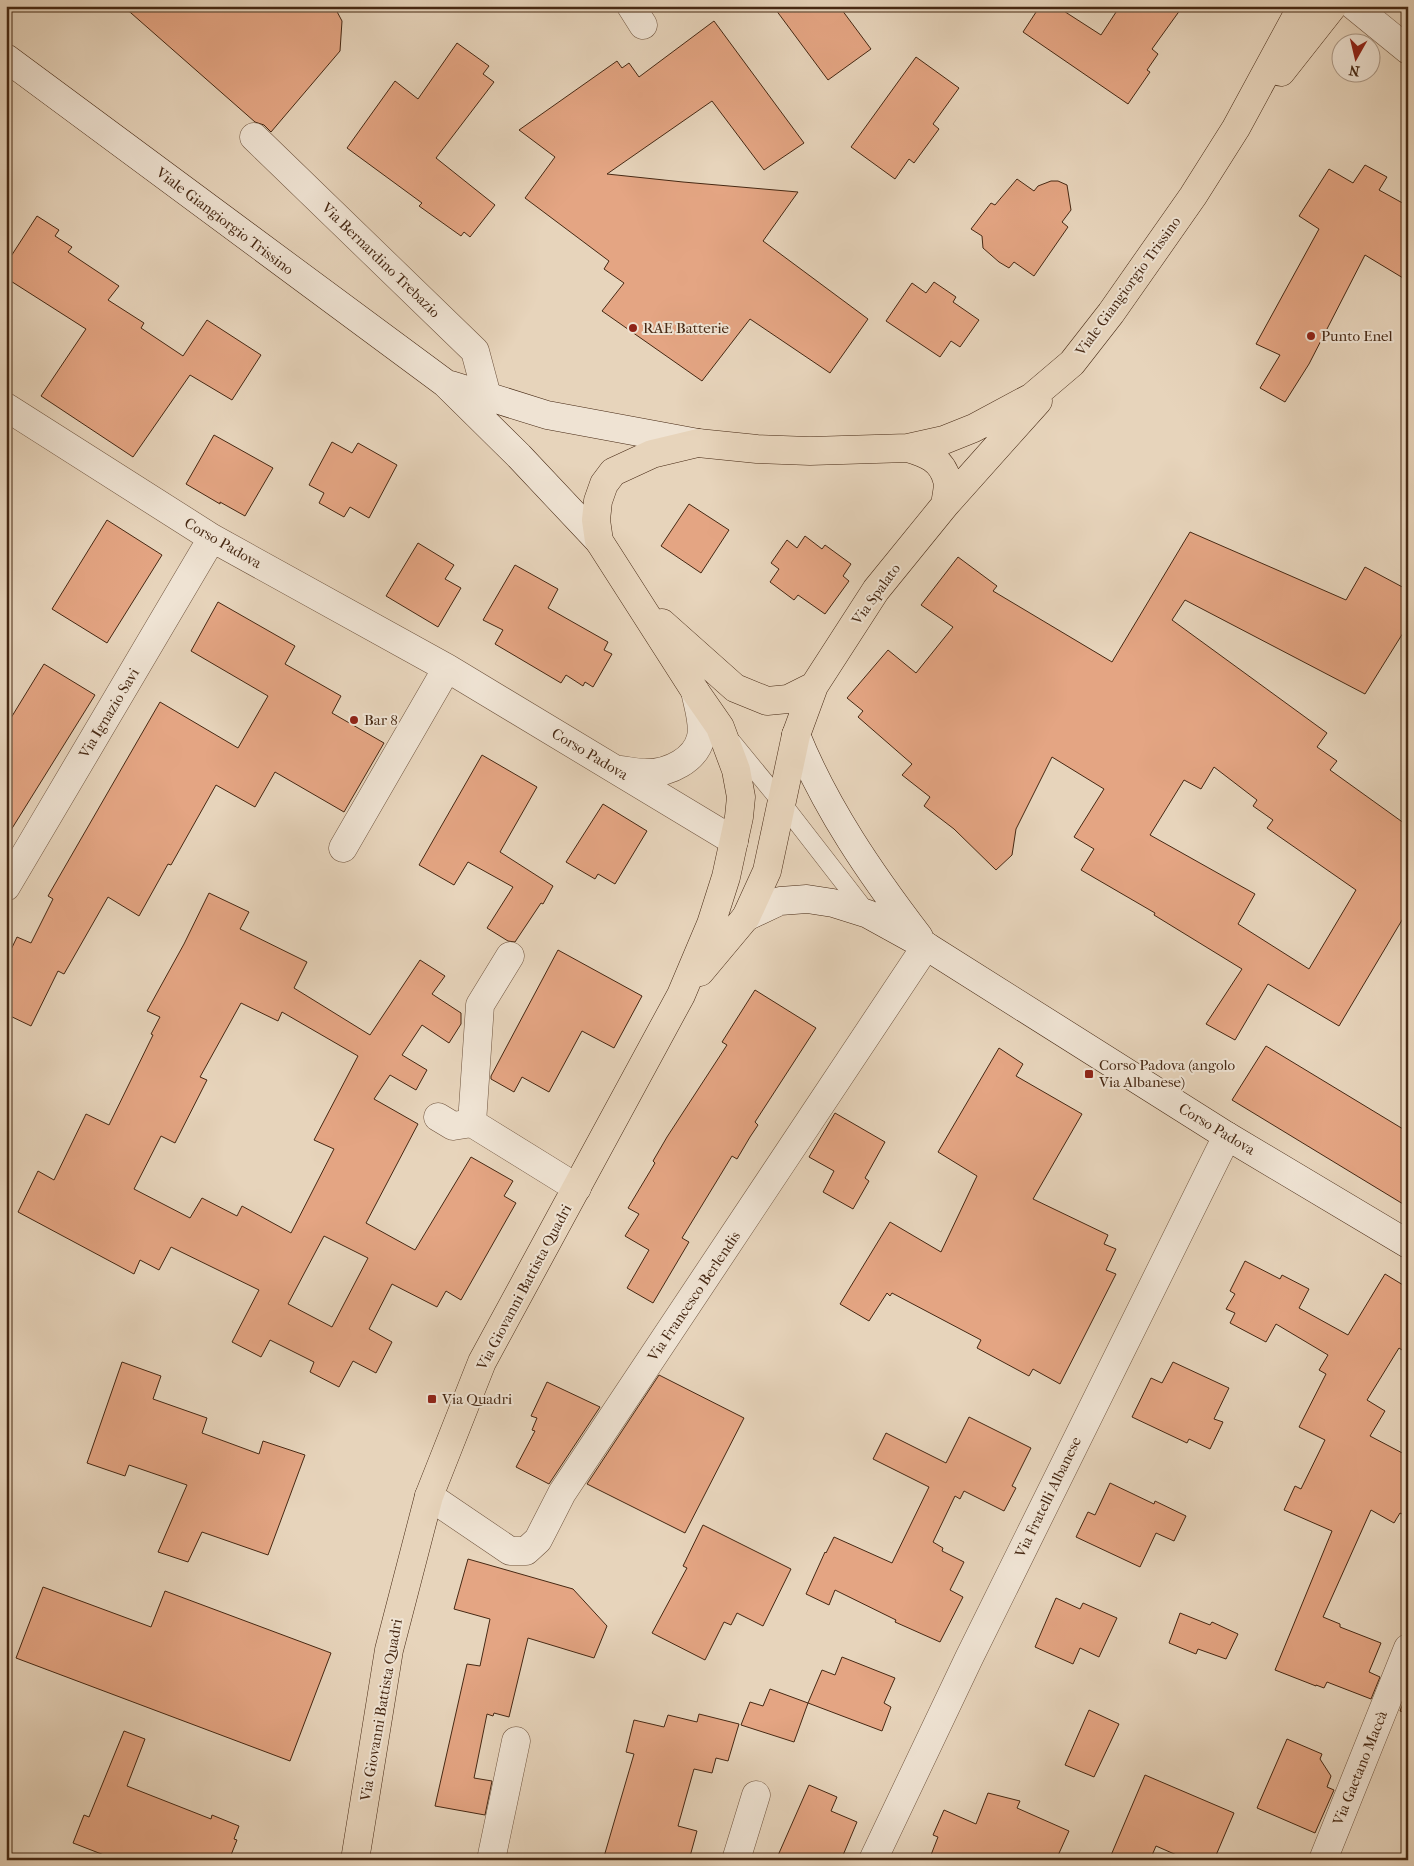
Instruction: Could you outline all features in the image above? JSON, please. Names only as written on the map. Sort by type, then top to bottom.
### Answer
[{"type":"main road","name":"Viale Giangiorgio Trissino","points":[[734,841],[741,797],[736,770],[720,727],[695,692],[598,541],[596,520],[598,501],[604,484],[613,472],[652,454],[698,443],[757,449],[810,451],[908,448],[944,440],[974,428],[1032,397],[1072,363],[1111,313],[1193,196],[1236,128],[1302,6]]},
{"type":"main road","name":"Viale Giangiorgio Trissino","points":[[1236,128],[1333,6]]},
{"type":"main road","name":"Via Spalato","points":[[767,871],[796,735],[814,686],[876,590],[945,504],[1072,363]]},
{"type":"main road","points":[[908,448],[930,454],[940,465],[947,480],[945,504]]},
{"type":"main road","points":[[635,599],[735,688],[767,701],[788,699],[814,686]]},
{"type":"main road","name":"Via Giovanni Battista Quadri","points":[[355,1860],[389,1650],[428,1496],[482,1362],[681,995],[711,924],[734,841]]},
{"type":"main road","name":"Via Giovanni Battista Quadri","points":[[681,995],[746,917],[767,871]]},
{"type":"street","points":[[1354,6],[1408,50]]},
{"type":"street","name":"Viale Giangiorgio Trissino","points":[[6,58],[445,383],[519,456],[598,541]]},
{"type":"street","name":"Via Bernardino Trebazio","points":[[254,137],[475,351],[487,396]]},
{"type":"street","name":"Viale Giangiorgio Trissino","points":[[445,383],[547,415],[698,443]]},
{"type":"street","name":"Corso Padova","points":[[6,407],[212,538],[447,668],[734,841]]},
{"type":"street","name":"Via Ignazio Savi","points":[[6,887],[212,538]]},
{"type":"street","points":[[343,848],[447,668]]},
{"type":"street","name":"Viale Giangiorgio Trissino","points":[[616,770],[646,773],[663,771],[686,760],[696,752],[701,736],[700,716],[695,692]]},
{"type":"street","name":"Corso Padova","points":[[796,735],[813,775],[851,841],[885,892],[926,946]]},
{"type":"street","name":"Corso Padova","points":[[746,917],[780,901],[807,899],[868,914],[926,946],[1227,1136],[1405,1236]]},
{"type":"street","points":[[718,900],[746,917]]},
{"type":"street","name":"Via Francesco Berlendis","points":[[428,1496],[510,1551],[526,1551],[538,1540],[562,1493],[926,946]]},
{"type":"street","points":[[472,1123],[480,1005],[510,956]]},
{"type":"street","points":[[438,1117],[453,1126],[472,1123],[577,1188]]},
{"type":"street","name":"Via Fratelli Albanese","points":[[873,1860],[969,1658],[1227,1136]]},
{"type":"street","name":"Via Gaetano Maccà","points":[[1323,1860],[1408,1648]]},
{"type":"street","points":[[491,1860],[516,1741]]},
{"type":"street","points":[[736,1860],[756,1795]]},
{"type":"lane","name":"Viale Giangiorgio Trissino","points":[[720,727],[782,803]]},
{"type":"lane","name":"Corso Padova","points":[[782,803],[868,914]]},
{"type":"building","points":[[123,6],[334,6],[342,21],[340,51],[271,132],[264,125],[255,122]]},
{"type":"building","points":[[773,6],[839,6],[871,49],[828,80]]},
{"type":"building","points":[[1040,6],[1056,6],[1101,35],[1120,6],[1183,6],[1152,49],[1158,54],[1147,70],[1150,72],[1128,104],[1023,32]]},
{"type":"building","points":[[714,21],[804,143],[764,170],[712,101],[607,174],[798,192],[763,241],[868,319],[830,373],[750,319],[702,381],[602,311],[624,283],[604,269],[609,261],[525,198],[555,157],[519,130],[617,61],[622,68],[629,63],[639,77]]},
{"type":"building","points":[[457,43],[489,66],[483,74],[494,82],[436,158],[495,205],[470,237],[464,232],[461,236],[419,206],[422,203],[347,148],[395,81],[418,99]]},
{"type":"building","points":[[916,57],[959,88],[933,124],[939,129],[914,163],[909,159],[895,179],[851,147]]},
{"type":"building","points":[[1365,165],[1387,177],[1379,190],[1408,206],[1408,281],[1365,255],[1309,364],[1285,402],[1260,388],[1280,355],[1256,344],[1319,229],[1299,216],[1329,169],[1353,183]]},
{"type":"building","points":[[1017,179],[1034,191],[1038,186],[1051,181],[1058,181],[1067,185],[1071,210],[1062,222],[1068,227],[1034,276],[1014,262],[1009,268],[999,262],[983,248],[982,236],[971,229],[991,203],[995,205]]},
{"type":"building","points":[[37,216],[59,230],[55,236],[72,247],[68,252],[119,286],[108,300],[144,323],[141,328],[183,356],[207,320],[261,355],[232,400],[190,375],[133,457],[41,396],[86,329],[6,278],[6,264]]},
{"type":"building","points":[[934,282],[956,297],[953,302],[979,320],[960,347],[951,341],[940,357],[886,321],[912,283],[926,293]]},
{"type":"building","points":[[214,435],[273,468],[245,516],[186,484]]},
{"type":"building","points":[[332,442],[352,453],[358,443],[397,465],[369,518],[350,507],[344,517],[319,503],[324,493],[309,485]]},
{"type":"building","points":[[689,504],[729,530],[701,573],[661,546]]},
{"type":"building","points":[[107,520],[162,555],[107,643],[52,609]]},
{"type":"building","points":[[1190,532],[1346,600],[1365,567],[1408,590],[1408,625],[1365,694],[1185,600],[1172,620],[1327,733],[1317,747],[1337,761],[1330,770],[1408,826],[1408,910],[1339,1026],[1268,984],[1235,1040],[1206,1024],[1242,969],[1154,915],[1155,913],[1081,870],[1094,849],[1074,837],[1104,789],[1052,757],[1016,829],[1012,855],[996,870],[954,829],[924,806],[930,797],[902,775],[912,764],[858,717],[863,711],[847,698],[888,650],[916,673],[953,627],[921,605],[958,557],[997,586],[993,591],[1112,662]],"holes":[[[1214,767],[1257,800],[1253,806],[1273,820],[1267,828],[1356,890],[1309,969],[1238,924],[1255,894],[1150,835],[1184,780],[1201,789]]]},
{"type":"building","points":[[805,536],[822,549],[825,545],[851,564],[843,576],[849,581],[825,614],[798,595],[794,600],[770,582],[779,569],[771,563],[787,540],[797,548]]},
{"type":"building","points":[[418,543],[454,565],[445,579],[461,588],[438,627],[386,596]]},
{"type":"building","points":[[515,565],[558,589],[548,608],[608,642],[604,650],[612,654],[593,687],[585,682],[583,686],[566,675],[561,683],[495,644],[503,630],[483,620]]},
{"type":"building","points":[[218,602],[295,646],[285,664],[341,696],[332,713],[384,743],[344,812],[275,772],[255,807],[216,785],[171,865],[168,864],[139,916],[108,897],[64,974],[58,971],[31,1026],[6,1014],[6,960],[17,937],[31,943],[53,899],[48,896],[160,702],[238,748],[268,696],[191,651]]},
{"type":"building","points":[[44,664],[95,695],[6,838],[6,726]]},
{"type":"building","points":[[482,755],[537,787],[500,852],[553,886],[543,904],[541,903],[515,942],[508,941],[487,928],[513,887],[468,862],[454,885],[419,865]]},
{"type":"building","points":[[603,804],[647,831],[615,884],[598,874],[595,879],[566,862]]},
{"type":"building","points":[[209,893],[249,912],[240,929],[307,962],[294,988],[370,1035],[420,960],[445,976],[432,994],[461,1013],[461,1024],[449,1043],[422,1025],[402,1055],[427,1070],[416,1090],[390,1075],[374,1099],[418,1124],[366,1223],[415,1250],[471,1157],[513,1181],[504,1196],[516,1203],[461,1300],[446,1291],[437,1307],[392,1284],[369,1329],[392,1342],[376,1373],[353,1361],[339,1387],[310,1372],[314,1362],[270,1340],[261,1357],[232,1342],[259,1290],[171,1247],[159,1270],[140,1260],[134,1274],[18,1212],[38,1171],[54,1180],[86,1114],[109,1125],[160,1017],[147,1011],[184,944]],"holes":[[[241,1003],[278,1021],[282,1012],[358,1056],[314,1140],[334,1149],[291,1233],[242,1206],[237,1216],[202,1198],[190,1218],[134,1189],[161,1136],[175,1143],[207,1080],[200,1077]],[[324,1236],[368,1258],[332,1327],[288,1304]]]},
{"type":"building","points":[[558,950],[642,996],[614,1048],[582,1031],[549,1092],[522,1077],[514,1092],[491,1079],[491,1076]]},
{"type":"building","points":[[755,990],[816,1028],[755,1122],[758,1125],[737,1159],[732,1156],[682,1238],[689,1242],[653,1303],[627,1288],[649,1250],[625,1236],[639,1214],[628,1208],[655,1163],[653,1161],[667,1137],[727,1045],[722,1042]]},
{"type":"building","points":[[1266,1046],[1408,1132],[1408,1207],[1232,1100]]},
{"type":"building","points":[[999,1048],[1023,1064],[1016,1076],[1082,1114],[1033,1199],[1108,1235],[1104,1244],[1116,1249],[1106,1270],[1116,1274],[1060,1384],[1033,1369],[1029,1376],[977,1348],[981,1340],[892,1293],[890,1296],[887,1293],[869,1321],[840,1304],[890,1222],[941,1252],[977,1176],[938,1152]]},
{"type":"building","points":[[835,1113],[885,1142],[865,1178],[869,1181],[853,1209],[823,1192],[834,1171],[809,1157]]},
{"type":"building","points":[[1245,1261],[1280,1279],[1282,1275],[1309,1289],[1299,1308],[1348,1335],[1385,1274],[1408,1288],[1408,1354],[1399,1348],[1367,1400],[1385,1411],[1370,1436],[1408,1456],[1408,1517],[1400,1513],[1394,1523],[1371,1510],[1323,1617],[1340,1624],[1340,1627],[1381,1643],[1369,1672],[1380,1677],[1371,1699],[1327,1682],[1324,1688],[1275,1670],[1332,1531],[1284,1510],[1295,1486],[1301,1489],[1325,1440],[1299,1427],[1326,1374],[1319,1370],[1328,1355],[1276,1324],[1266,1342],[1230,1323],[1235,1313],[1226,1309],[1235,1294],[1230,1291]]},
{"type":"building","points":[[122,1362],[161,1376],[153,1399],[207,1418],[202,1433],[259,1454],[263,1441],[305,1455],[268,1555],[202,1532],[188,1562],[158,1552],[187,1485],[129,1465],[125,1476],[87,1463]]},
{"type":"building","points":[[1173,1362],[1229,1388],[1214,1419],[1223,1422],[1210,1449],[1189,1439],[1187,1443],[1132,1417],[1151,1378],[1162,1383]]},
{"type":"building","points":[[659,1375],[744,1418],[685,1533],[587,1484]]},
{"type":"building","points":[[547,1382],[600,1407],[549,1484],[516,1467],[535,1431],[532,1430],[537,1418],[531,1416]]},
{"type":"building","points":[[969,1417],[1031,1448],[1012,1486],[1016,1488],[1004,1511],[964,1491],[960,1499],[955,1496],[933,1542],[943,1548],[942,1551],[964,1562],[950,1590],[963,1597],[940,1642],[895,1622],[896,1620],[835,1590],[829,1605],[806,1594],[834,1537],[892,1563],[929,1487],[873,1459],[886,1433],[946,1463]]},
{"type":"building","points":[[1110,1483],[1154,1504],[1155,1501],[1186,1516],[1174,1541],[1156,1533],[1140,1567],[1076,1537],[1088,1512],[1095,1515]]},
{"type":"building","points":[[703,1525],[791,1569],[763,1626],[737,1613],[731,1625],[724,1622],[705,1660],[652,1633],[687,1568],[683,1566]]},
{"type":"building","points":[[468,1559],[573,1589],[607,1626],[594,1658],[528,1638],[509,1717],[494,1713],[493,1716],[487,1714],[474,1778],[492,1781],[485,1815],[435,1806],[467,1664],[480,1666],[490,1619],[454,1609]]},
{"type":"building","points":[[43,1587],[151,1627],[165,1591],[331,1653],[290,1761],[16,1658]]},
{"type":"building","points":[[1056,1598],[1080,1609],[1083,1603],[1117,1618],[1099,1657],[1080,1648],[1073,1664],[1035,1647]]},
{"type":"building","points":[[1180,1613],[1210,1625],[1212,1622],[1238,1634],[1226,1659],[1198,1649],[1196,1654],[1169,1643]]},
{"type":"building","points":[[842,1657],[895,1678],[884,1703],[891,1707],[882,1731],[808,1703],[822,1670],[835,1675]]},
{"type":"building","points":[[770,1689],[808,1703],[794,1742],[741,1725],[750,1702],[763,1706]]},
{"type":"building","points":[[1408,1691],[1408,1714],[1400,1711]]},
{"type":"building","points":[[1089,1710],[1119,1724],[1094,1777],[1065,1765]]},
{"type":"building","points":[[699,1714],[739,1724],[728,1761],[716,1758],[712,1773],[694,1769],[678,1826],[697,1831],[689,1860],[603,1860],[634,1754],[626,1752],[634,1720],[664,1727],[668,1715],[697,1722]]},
{"type":"building","points":[[124,1731],[145,1739],[127,1786],[211,1819],[212,1815],[239,1826],[234,1839],[237,1840],[229,1860],[117,1860],[73,1843],[84,1815],[89,1817]]},
{"type":"building","points":[[1287,1739],[1322,1754],[1320,1759],[1331,1776],[1327,1787],[1334,1790],[1315,1833],[1257,1808]]},
{"type":"building","points":[[1145,1775],[1234,1813],[1214,1860],[1188,1860],[1156,1846],[1150,1860],[1109,1860]]},
{"type":"building","points":[[809,1785],[837,1797],[831,1811],[857,1822],[841,1860],[776,1860]]},
{"type":"building","points":[[988,1793],[1020,1801],[1017,1808],[1069,1831],[1056,1860],[929,1860],[938,1837],[933,1835],[944,1810],[976,1824]]},
{"type":"place","name":"RAE Batterie","points":[[633,328]]},
{"type":"place","name":"Punto Enel","points":[[1311,336]]},
{"type":"place","name":"Bar 8","points":[[354,720]]},
{"type":"place","name":"Corso Padova (angolo Via Albanese)","points":[[1089,1074]]},
{"type":"place","name":"Via Quadri","points":[[432,1399]]}]
